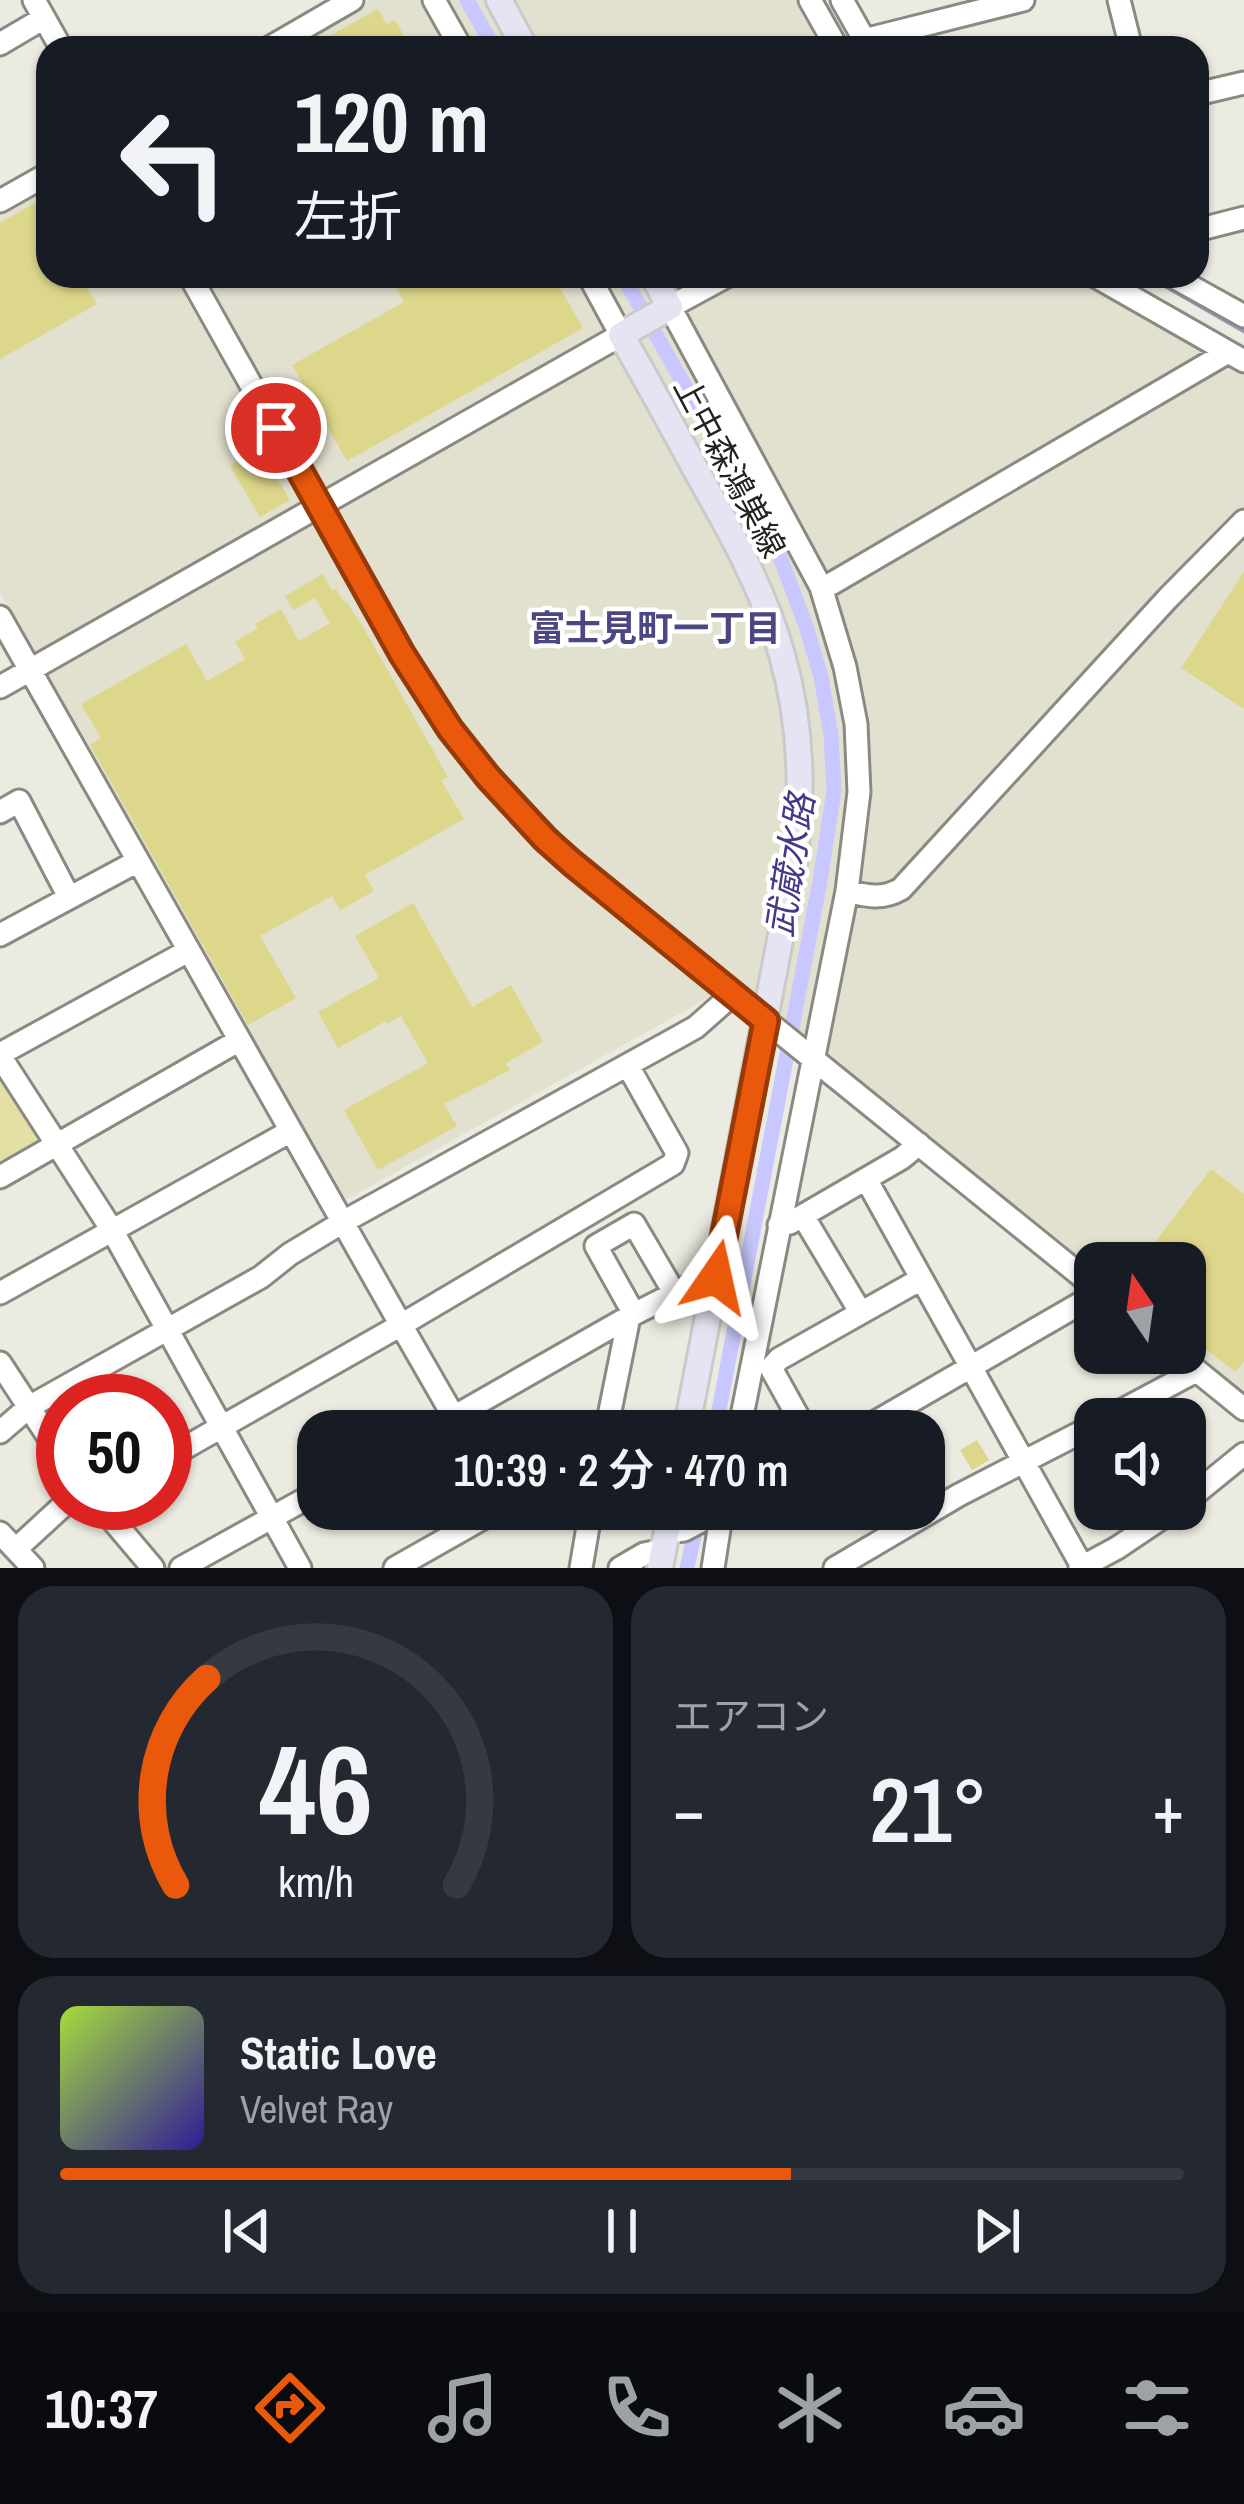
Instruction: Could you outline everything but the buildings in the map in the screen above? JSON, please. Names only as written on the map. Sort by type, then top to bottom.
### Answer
[{"type":"main road","points":[[499,0],[519,36]]},
{"type":"main road","points":[[627,332],[665,310],[657,288]]},
{"type":"main road","name":"上中森鴻巣線","points":[[627,332],[770,619],[790,686],[799,756],[798,839],[772,1026],[690,1410]]},
{"type":"street","points":[[289,36],[352,0]]},
{"type":"street","points":[[434,0],[454,36]]},
{"type":"street","points":[[810,0],[830,36]]},
{"type":"street","points":[[842,0],[862,36]]},
{"type":"street","points":[[895,36],[1023,0]]},
{"type":"street","points":[[1119,0],[1128,36]]},
{"type":"street","points":[[0,44],[39,9],[55,36]]},
{"type":"street","points":[[1209,91],[1244,82]]},
{"type":"street","points":[[0,201],[36,181]]},
{"type":"street","points":[[1209,227],[1244,218]]},
{"type":"street","points":[[197,288],[402,654],[450,729],[488,777],[572,863],[1074,1273]]},
{"type":"street","points":[[0,687],[627,332],[597,288]]},
{"type":"street","points":[[705,288],[665,310],[821,587],[856,724],[859,791],[847,891],[808,1056],[743,1410]]},
{"type":"street","points":[[1116,288],[1236,357]]},
{"type":"street","points":[[1197,288],[1244,316]]},
{"type":"street","points":[[821,587],[1236,357]]},
{"type":"street","points":[[847,891],[878,897],[901,890],[1244,521]]},
{"type":"street","points":[[0,617],[450,1410]]},
{"type":"street","points":[[0,812],[19,801],[69,897]]},
{"type":"street","points":[[0,935],[138,861]]},
{"type":"street","points":[[188,951],[0,1055],[112,1230],[300,1568]]},
{"type":"street","points":[[0,1432],[29,1407],[261,1277],[343,1222],[696,1027],[732,995]]},
{"type":"street","points":[[0,1177],[238,1041]]},
{"type":"street","points":[[192,1444],[673,1164],[675,1149],[628,1066]]},
{"type":"street","points":[[0,1293],[289,1132]]},
{"type":"street","points":[[779,1225],[803,1216],[919,1144]]},
{"type":"street","points":[[866,1179],[1082,1568],[1144,1530]]},
{"type":"street","points":[[803,1216],[861,1313]]},
{"type":"street","points":[[611,1410],[632,1316],[596,1246],[634,1224],[674,1294]]},
{"type":"street","points":[[481,1410],[632,1316],[716,1277]]},
{"type":"street","points":[[794,1410],[771,1368],[778,1359],[921,1279]]},
{"type":"street","points":[[896,1410],[1074,1304]]},
{"type":"street","points":[[0,1363],[36,1418]]},
{"type":"street","points":[[1145,1398],[1190,1374]]},
{"type":"street","points":[[1200,1374],[1244,1409]]},
{"type":"street","points":[[836,1568],[958,1495],[1074,1436]]},
{"type":"street","points":[[1206,1485],[1244,1454]]},
{"type":"street","points":[[181,1568],[297,1503]]},
{"type":"street","points":[[33,1568],[8,1541],[36,1523]]},
{"type":"street","points":[[121,1530],[153,1568]]},
{"type":"street","points":[[395,1568],[463,1530]]},
{"type":"street","points":[[581,1568],[587,1530]]},
{"type":"street","points":[[713,1568],[719,1530]]},
{"type":"street","points":[[620,1568],[668,1538]]},
{"type":"shaded area","points":[[370,0],[803,0],[823,36],[307,36]]},
{"type":"shaded area","points":[[36,190],[36,288],[1092,288],[1244,373],[1244,1393],[1206,1363],[1206,1242],[1074,1242],[1074,1257],[729,980],[706,999],[344,1201],[0,593],[0,211]]},
{"type":"shaded area","points":[[0,1075],[45,1142],[0,1168]]},
{"type":"waterway","name":"武蔵水路","points":[[467,0],[487,36]]},
{"type":"waterway","points":[[823,0],[843,36]]},
{"type":"waterway","name":"武蔵水路","points":[[630,288],[779,554],[821,677],[831,735],[834,791],[820,881],[719,1410]]},
{"type":"waterway","points":[[1169,288],[1244,331]]},
{"type":"waterway","name":"武蔵水路","points":[[687,1568],[695,1530]]},
{"type":"district","name":"富士見町一丁目","points":[[655,628]]},
{"type":"route","points":[[276,428],[402,654],[450,729],[488,777],[572,863],[766,1021],[716,1277]]}]
